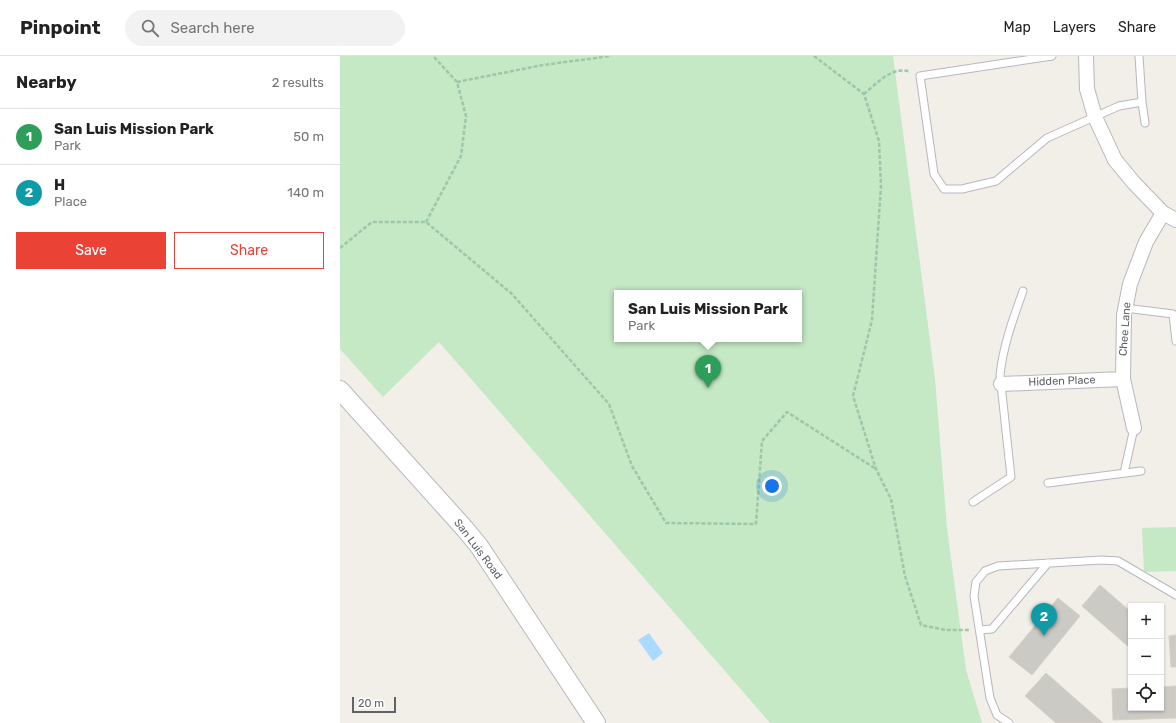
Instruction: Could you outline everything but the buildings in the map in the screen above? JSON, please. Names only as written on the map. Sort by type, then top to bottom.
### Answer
[{"type":"street","points":[[1086,56],[1087,89],[1095,117],[1115,160],[1134,183],[1163,213],[1176,220]]},
{"type":"street","name":"Chee Lane","points":[[1134,428],[1123,379],[1125,308],[1130,284],[1146,242],[1163,213]]},
{"type":"street","name":"Hidden Place","points":[[1001,384],[1123,379]]},
{"type":"street","name":"San Luis Road","points":[[340,390],[479,546],[596,723]]},
{"type":"lane","points":[[1052,56],[920,76],[934,174],[944,189],[962,189],[996,181],[1047,138],[1119,106],[1142,102]]},
{"type":"lane","points":[[1139,56],[1145,123]]},
{"type":"lane","points":[[973,502],[1011,477],[1001,384],[1002,359],[1009,329],[1023,291]]},
{"type":"lane","points":[[1125,308],[1173,314],[1176,340]]},
{"type":"lane","points":[[1124,473],[1134,428]]},
{"type":"lane","points":[[1048,483],[1141,471]]},
{"type":"lane","points":[[1009,723],[997,715],[990,698],[974,596],[976,582],[985,571],[998,566],[1102,560],[1118,561],[1176,595]]},
{"type":"lane","points":[[980,630],[992,629],[1048,563]]},
{"type":"path","points":[[426,222],[461,156],[466,116],[456,82],[433,56]]},
{"type":"path","points":[[456,82],[543,65],[611,56]]},
{"type":"path","points":[[814,56],[864,94],[879,141],[881,186],[872,320],[853,396],[876,469],[891,499],[905,576],[921,625],[946,630],[980,630]]},
{"type":"path","points":[[864,94],[889,74],[907,71],[920,76]]},
{"type":"path","points":[[340,248],[372,222],[426,222],[512,294],[609,404],[632,466],[666,523],[756,524],[762,441],[787,412],[876,469]]},
{"type":"green space","points":[[340,56],[893,56],[935,379],[947,528],[966,670],[982,723],[770,723],[439,342],[383,397],[340,349]]},
{"type":"green space","points":[[1176,527],[1176,571],[1144,572],[1142,528]]},
{"type":"water","points":[[649,633],[663,653],[653,661],[638,640]]},
{"type":"place","name":"San Luis Mission Park","points":[[708,388]]},
{"type":"place","name":"H","points":[[1044,636]]}]
